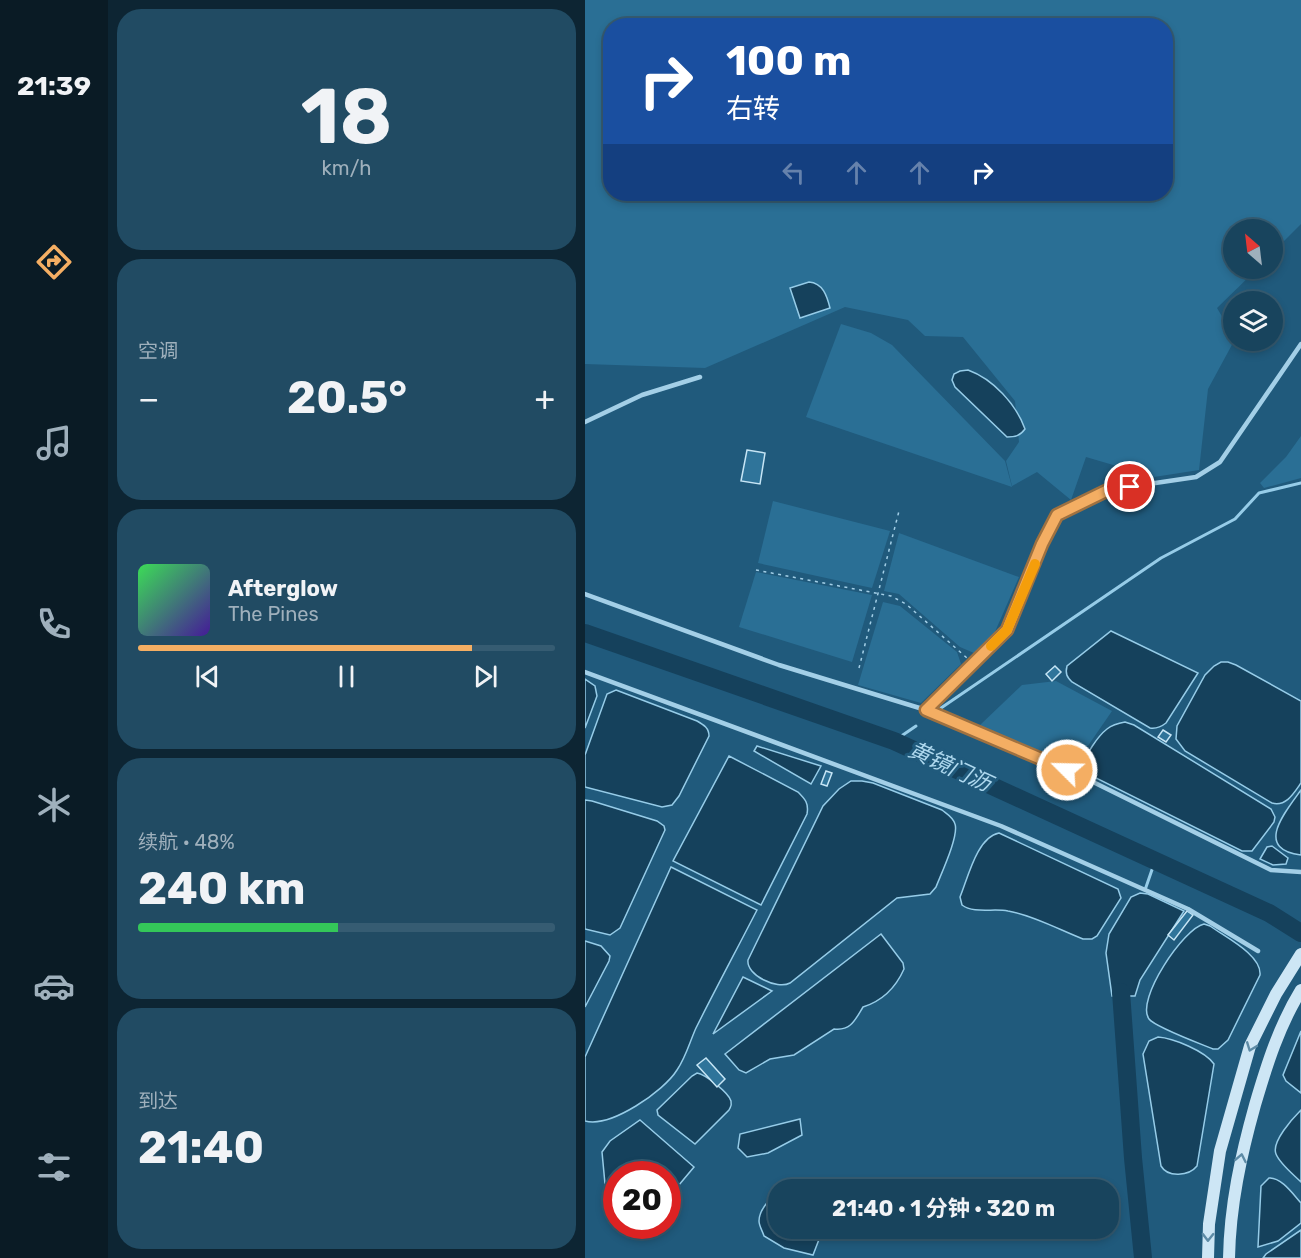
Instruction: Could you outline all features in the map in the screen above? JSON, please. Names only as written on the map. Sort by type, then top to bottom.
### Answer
[{"type":"main road","points":[[1208,1258],[1209,1224],[1220,1151],[1250,1046],[1276,994],[1301,954]]},
{"type":"main road","points":[[1229,1258],[1230,1226],[1241,1156],[1270,1053],[1301,990]]},
{"type":"lane","points":[[926,710],[1007,630],[1042,544],[1057,515],[1108,490],[1196,477],[1219,462],[1301,344]]},
{"type":"lane","points":[[585,422],[642,395],[700,377]]},
{"type":"lane","points":[[585,594],[779,665],[926,710],[1087,779],[1271,870],[1301,872]]},
{"type":"lane","points":[[585,672],[1001,826],[1188,909],[1258,951]]},
{"type":"path","points":[[859,668],[899,511]]},
{"type":"path","points":[[756,570],[891,596],[906,604],[970,661]]},
{"type":"shaded area","points":[[585,0],[1301,0],[1301,224],[1283,242],[1283,219],[1223,219],[1223,279],[1247,279],[1234,291],[1223,291],[1223,302],[1217,308],[1223,318],[1223,351],[1229,351],[1208,389],[1199,470],[1154,477],[1086,457],[1071,500],[1037,472],[1012,486],[1006,461],[1019,442],[1015,401],[963,337],[925,336],[908,320],[845,307],[705,368],[585,364]]},
{"type":"shaded area","points":[[809,282],[821,288],[830,308],[800,318],[790,288]]},
{"type":"shaded area","points":[[841,324],[871,333],[892,345],[1005,461],[1012,487],[806,417]]},
{"type":"shaded area","points":[[968,370],[995,386],[1010,402],[1025,429],[1021,433],[1007,437],[955,387],[952,380],[954,374]]},
{"type":"shaded area","points":[[1301,436],[1301,478],[1264,488],[1260,483],[1286,457]]},
{"type":"shaded area","points":[[773,501],[890,531],[872,588],[758,563]]},
{"type":"shaded area","points":[[899,533],[1019,577],[994,634],[974,653],[960,647],[899,594],[884,591]]},
{"type":"shaded area","points":[[756,572],[872,595],[852,662],[739,627]]},
{"type":"shaded area","points":[[883,602],[900,606],[957,652],[961,664],[921,703],[858,685]]},
{"type":"shaded area","points":[[1111,631],[1198,673],[1166,723],[1161,727],[1150,728],[1072,682],[1068,677],[1067,666]]},
{"type":"shaded area","points":[[1221,662],[1236,665],[1301,701],[1301,783],[1289,798],[1281,803],[1272,803],[1185,751],[1176,739],[1177,726],[1205,675]]},
{"type":"shaded area","points":[[585,679],[595,686],[597,696],[585,728]]},
{"type":"shaded area","points":[[1056,681],[1112,711],[1072,769],[979,726],[1022,685]]},
{"type":"shaded area","points":[[616,690],[697,721],[708,731],[709,736],[679,796],[672,805],[662,807],[585,787],[585,755],[607,694]]},
{"type":"shaded area","points":[[1125,722],[1134,725],[1271,809],[1275,817],[1274,822],[1252,851],[1242,851],[1088,774],[1083,766],[1096,741],[1109,728]]},
{"type":"shaded area","points":[[757,746],[821,766],[811,784],[754,751]]},
{"type":"shaded area","points":[[729,756],[798,792],[807,804],[807,814],[761,905],[673,861]]},
{"type":"shaded area","points":[[851,781],[873,783],[942,810],[950,816],[956,830],[945,865],[936,887],[930,894],[897,898],[790,983],[784,985],[770,983],[752,971],[748,960],[823,806],[839,789]]},
{"type":"shaded area","points":[[1301,790],[1301,855],[1287,851],[1279,845],[1276,837],[1282,818]]},
{"type":"shaded area","points":[[585,800],[657,821],[664,826],[665,830],[620,928],[610,935],[585,929]]},
{"type":"shaded area","points":[[999,833],[1118,889],[1121,898],[1097,936],[1092,939],[1083,939],[1017,913],[1002,910],[978,910],[962,905],[960,897],[974,859],[985,842],[991,836]]},
{"type":"shaded area","points":[[1272,846],[1288,858],[1286,864],[1273,865],[1260,859],[1267,847]]},
{"type":"shaded area","points":[[671,867],[757,910],[696,1028],[683,1060],[670,1079],[649,1097],[622,1113],[596,1122],[585,1121],[585,1057]]},
{"type":"shaded area","points":[[1140,893],[1148,894],[1184,911],[1140,980],[1135,996],[1112,996],[1106,953],[1109,934],[1131,897]]},
{"type":"shaded area","points":[[1204,924],[1233,941],[1249,954],[1255,960],[1260,975],[1228,1040],[1218,1049],[1213,1049],[1160,1026],[1149,1019],[1147,1010],[1149,997],[1164,966],[1185,938],[1195,928]]},
{"type":"shaded area","points":[[881,934],[903,963],[904,969],[888,992],[863,1007],[849,1026],[834,1029],[794,1055],[770,1059],[746,1073],[739,1070],[725,1054]]},
{"type":"shaded area","points":[[585,941],[601,946],[610,956],[585,1007]]},
{"type":"shaded area","points":[[743,977],[772,991],[713,1034]]},
{"type":"shaded area","points":[[1301,1031],[1301,1093],[1286,1081],[1283,1075]]},
{"type":"shaded area","points":[[1158,1037],[1188,1046],[1204,1054],[1214,1064],[1197,1166],[1184,1174],[1173,1174],[1161,1166],[1143,1054],[1149,1041]]},
{"type":"shaded area","points":[[697,1073],[721,1089],[731,1101],[731,1106],[695,1144],[658,1115],[657,1110]]},
{"type":"shaded area","points":[[1301,1110],[1301,1182],[1280,1161],[1275,1149],[1284,1130]]},
{"type":"shaded area","points":[[800,1119],[802,1135],[768,1153],[747,1157],[738,1148],[740,1134]]},
{"type":"shaded area","points":[[640,1120],[694,1167],[681,1182],[681,1161],[603,1163],[602,1152],[610,1141]]},
{"type":"shaded area","points":[[1269,1178],[1282,1183],[1301,1203],[1301,1223],[1278,1241],[1258,1247],[1261,1186]]},
{"type":"shaded area","points":[[768,1202],[768,1238],[764,1236],[759,1223],[763,1209]]},
{"type":"shaded area","points":[[1301,1230],[1301,1258],[1263,1258],[1266,1254]]},
{"type":"shaded area","points":[[769,1239],[819,1239],[813,1255],[784,1248]]},
{"type":"building","points":[[747,450],[765,453],[760,484],[741,481]]},
{"type":"building","points":[[1055,666],[1061,672],[1052,681],[1046,674]]},
{"type":"building","points":[[1163,730],[1171,735],[1166,742],[1158,737]]},
{"type":"building","points":[[826,771],[832,773],[827,786],[821,784]]},
{"type":"building","points":[[1187,911],[1193,915],[1174,940],[1168,935]]},
{"type":"building","points":[[706,1058],[725,1079],[717,1087],[697,1065]]},
{"type":"waterway","points":[[941,708],[1161,558],[1235,519],[1259,493],[1301,483]]},
{"type":"waterway","name":"黄镜门沥","points":[[585,633],[894,741],[1269,913],[1301,933]]},
{"type":"waterway","points":[[894,741],[916,726]]},
{"type":"waterway","points":[[1145,890],[1155,861]]},
{"type":"waterway","points":[[1121,992],[1143,1258]]},
{"type":"slow traffic","points":[[991,646],[1007,630],[1035,564]]},
{"type":"route","points":[[1067,770],[926,710],[1007,630],[1042,544],[1057,515],[1108,490],[1130,487]]}]
